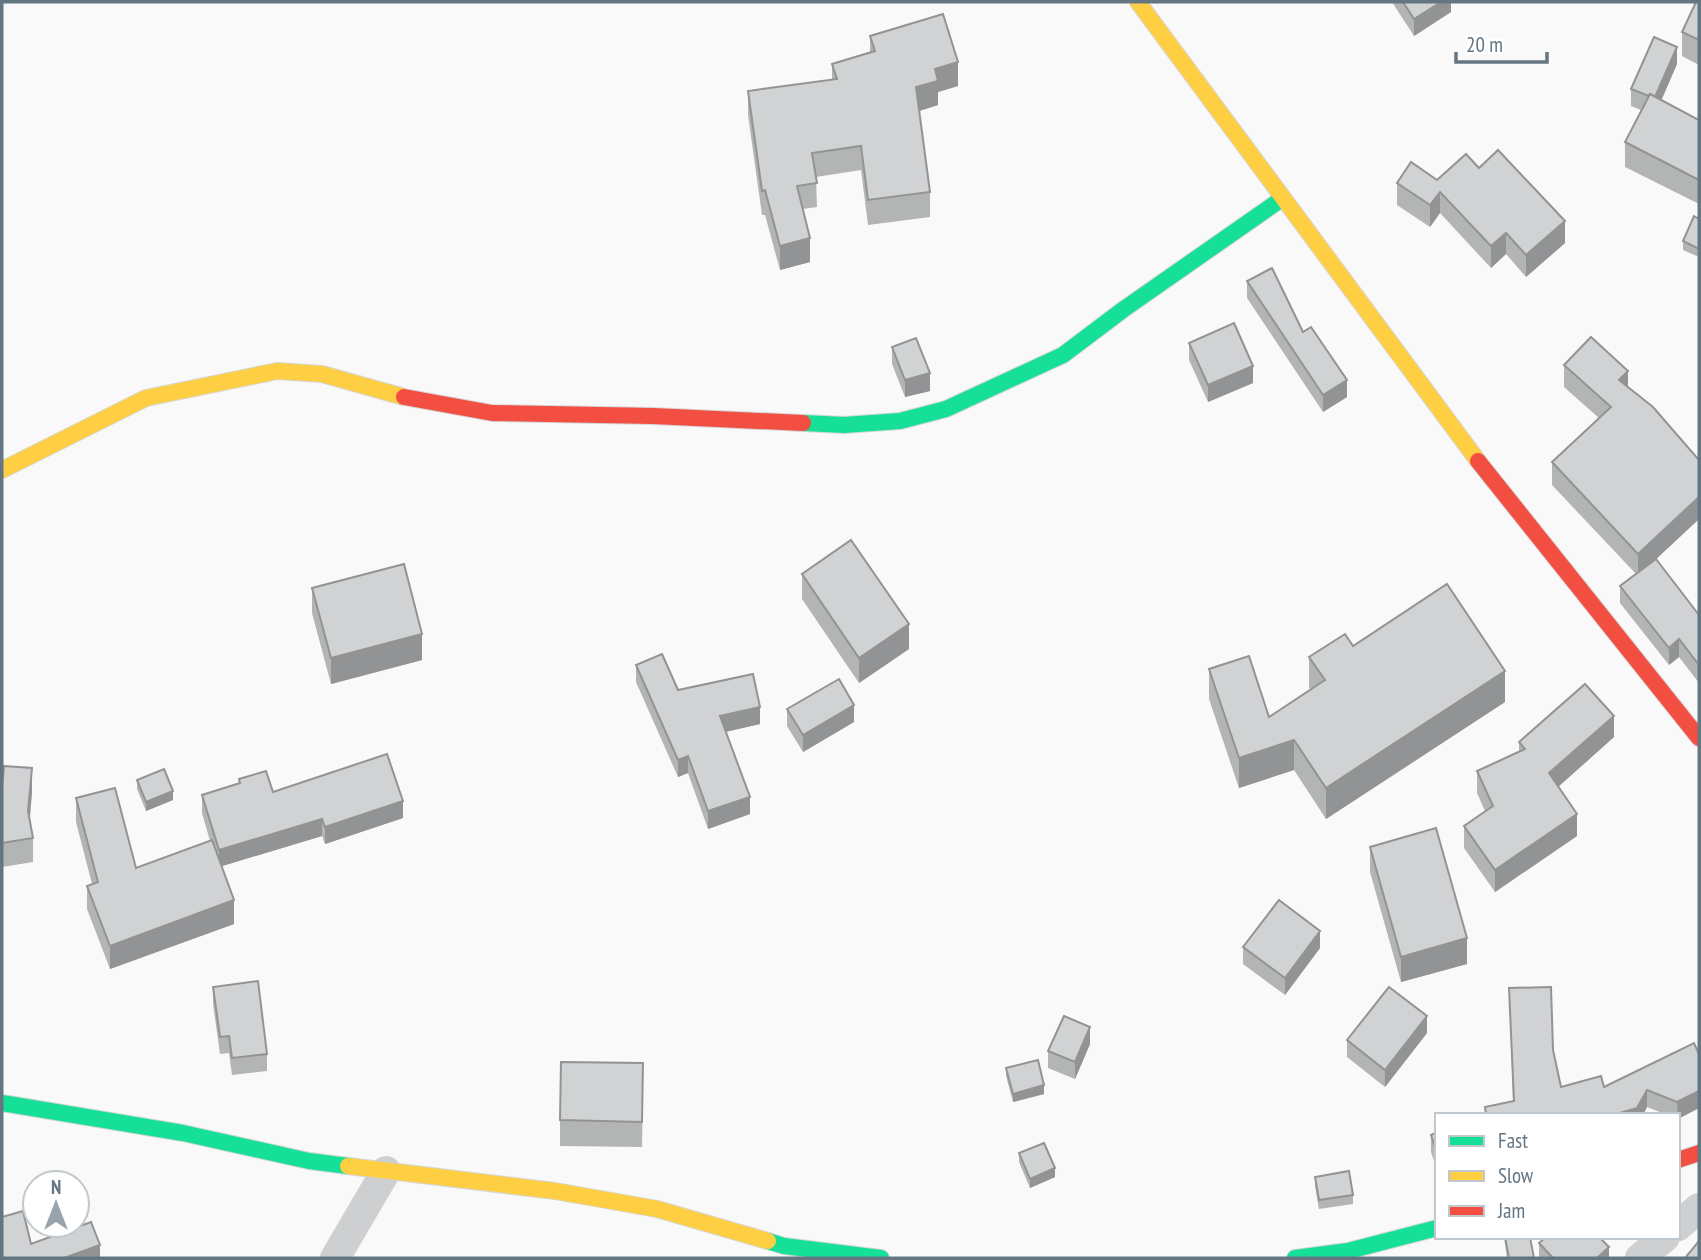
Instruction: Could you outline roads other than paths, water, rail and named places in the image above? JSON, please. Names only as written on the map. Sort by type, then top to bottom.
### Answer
[{"type":"street","points":[[1138,2],[1467,447],[1699,738]]},
{"type":"street","points":[[2,470],[146,398],[277,371],[321,374],[391,395],[492,413],[653,416],[844,425],[900,421],[946,409],[1062,355],[1283,198]]},
{"type":"street","points":[[2,1103],[183,1133],[309,1161],[555,1191],[657,1209],[784,1246],[881,1258]]},
{"type":"street","points":[[1680,1159],[1699,1153]]},
{"type":"street","points":[[335,1258],[386,1171]]},
{"type":"street","points":[[1680,1224],[1699,1208]]},
{"type":"street","points":[[1295,1258],[1348,1251],[1435,1229]]},
{"type":"street","points":[[1640,1258],[1663,1239]]}]
